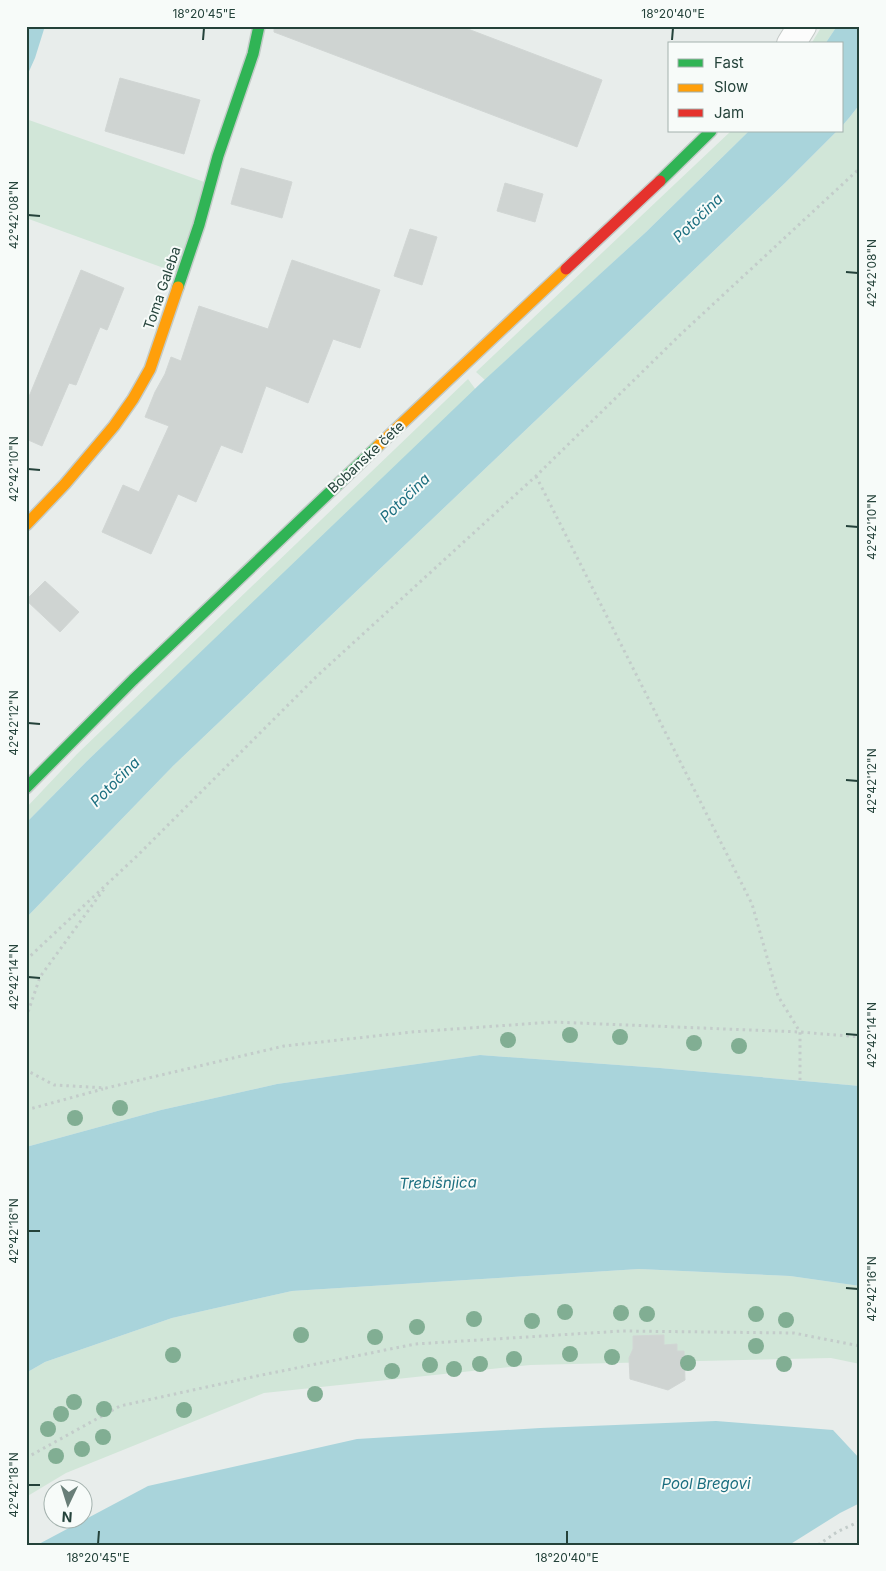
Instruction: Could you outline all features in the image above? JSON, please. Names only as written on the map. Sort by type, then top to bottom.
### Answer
[{"type":"street","name":"Toma Galeba","points":[[26,525],[65,484],[114,426],[133,399],[150,368],[196,233],[218,156],[253,54],[259,26]]},
{"type":"street","points":[[792,42],[802,26]]},
{"type":"street","name":"Bobanske čete","points":[[26,788],[133,680],[293,526],[682,161],[710,132]]},
{"type":"path","points":[[26,960],[109,882],[316,676],[536,476],[681,334],[860,168]]},
{"type":"path","points":[[536,476],[752,904],[778,996],[800,1032],[800,1080]]},
{"type":"path","points":[[26,1018],[40,977],[109,882]]},
{"type":"path","points":[[26,1110],[106,1088],[284,1046],[412,1032],[553,1022],[800,1032],[860,1037]]},
{"type":"path","points":[[26,1068],[28,1071],[54,1085],[106,1088]]},
{"type":"path","points":[[26,1458],[120,1406],[416,1344],[622,1330],[794,1333],[860,1346]]},
{"type":"path","points":[[818,1545],[837,1532],[860,1521]]},
{"type":"green space","points":[[822,26],[837,26],[826,42],[812,42]]},
{"type":"green space","points":[[860,104],[860,1086],[660,1068],[480,1055],[277,1084],[161,1110],[26,1147],[26,918],[173,766],[785,183],[836,132],[844,132],[844,124]]},
{"type":"green space","points":[[26,119],[210,184],[183,275],[26,218]]},
{"type":"green space","points":[[730,132],[748,132],[646,232],[485,380],[476,372]]},
{"type":"green space","points":[[468,379],[476,390],[87,761],[26,823],[26,808],[77,754]]},
{"type":"green space","points":[[639,1269],[790,1276],[860,1286],[860,1364],[831,1358],[530,1365],[264,1393],[58,1478],[42,1478],[42,1487],[26,1497],[26,1373],[45,1362],[172,1318],[292,1291]]},
{"type":"water","points":[[26,26],[45,26],[35,58],[26,78]]},
{"type":"water","points":[[837,26],[860,26],[860,104],[844,124],[844,42],[826,42]]},
{"type":"water","name":"Potočina","points":[[748,132],[836,132],[785,183],[173,766],[26,918],[26,823],[87,761],[481,383],[646,232]]},
{"type":"water","name":"Trebišnjica","points":[[480,1055],[660,1068],[860,1086],[860,1286],[790,1276],[639,1269],[292,1291],[172,1318],[45,1362],[26,1373],[26,1147],[161,1110],[277,1084]]},
{"type":"water","name":"Pool Bregovi","points":[[716,1421],[833,1430],[860,1459],[860,1503],[840,1513],[789,1545],[37,1545],[69,1528],[92,1528],[92,1516],[148,1486],[357,1439],[540,1428]]},
{"type":"building","points":[[274,26],[460,26],[602,80],[577,147],[274,32]]},
{"type":"building","points":[[120,78],[200,100],[184,154],[105,131]]},
{"type":"building","points":[[241,168],[292,182],[282,218],[231,204]]},
{"type":"building","points":[[505,183],[543,194],[535,222],[497,211]]},
{"type":"building","points":[[410,229],[437,237],[422,285],[394,276]]},
{"type":"building","points":[[292,260],[380,290],[360,348],[333,339],[308,403],[266,386],[242,453],[221,445],[196,502],[178,494],[151,554],[102,532],[123,485],[139,492],[169,426],[145,417],[171,357],[181,361],[199,306],[268,329]]},
{"type":"building","points":[[81,270],[124,288],[107,330],[100,327],[76,385],[69,383],[42,446],[26,439],[26,404]]},
{"type":"building","points":[[45,581],[79,612],[60,632],[26,600]]},
{"type":"building","points":[[664,1335],[664,1345],[677,1344],[677,1351],[684,1351],[685,1380],[668,1390],[630,1379],[629,1358],[633,1349],[633,1336]]},
{"type":"traffic: fast","points":[[178,287],[199,225],[218,156],[253,54],[259,26]]},
{"type":"traffic: fast","points":[[660,181],[710,132]]},
{"type":"traffic: fast","points":[[26,788],[133,680],[378,446]]},
{"type":"traffic: slow","points":[[378,446],[566,269]]},
{"type":"traffic: slow","points":[[26,525],[65,484],[114,426],[133,399],[150,369],[178,287]]},
{"type":"traffic: jam","points":[[566,269],[660,181]]}]
